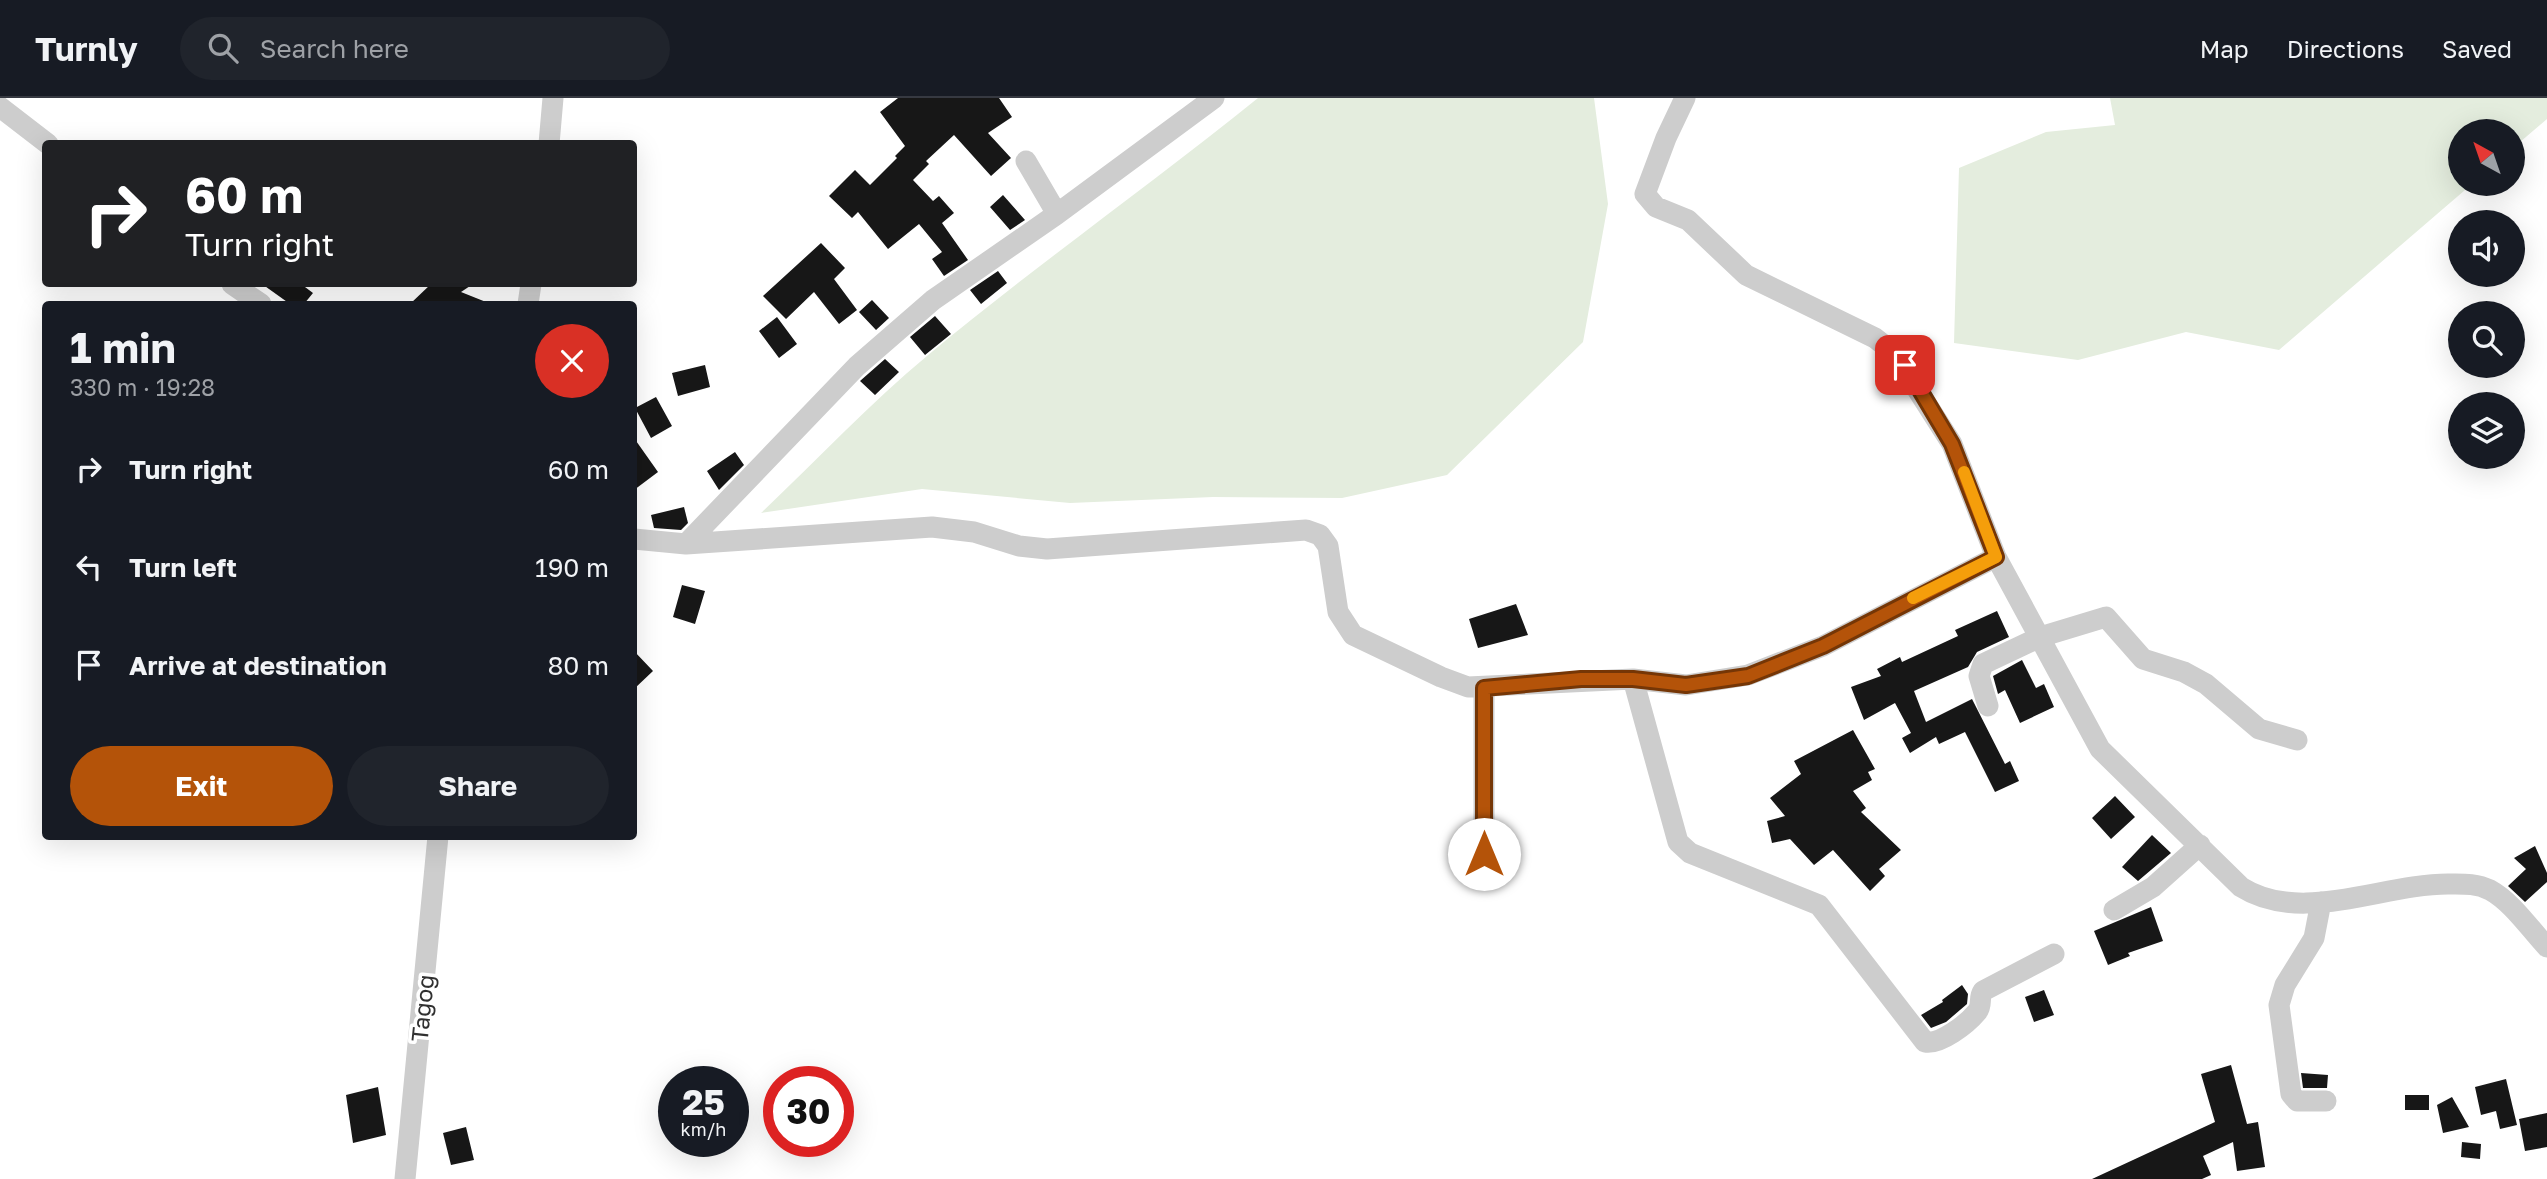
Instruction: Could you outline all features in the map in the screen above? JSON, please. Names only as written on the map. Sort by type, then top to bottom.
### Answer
[{"type":"street","points":[[549,140],[553,98]]},
{"type":"street","points":[[685,544],[872,351],[933,300],[1057,214],[1214,98]]},
{"type":"street","points":[[1685,98],[1665,138],[1645,194],[1656,208],[1688,220],[1746,275],[1875,338],[1894,352],[1952,444],[1996,557],[2100,749],[2252,894],[2281,902],[2321,902],[2423,884],[2469,884],[2494,892],[2547,947]]},
{"type":"street","points":[[0,107],[43,140]]},
{"type":"street","points":[[1026,161],[1057,214]]},
{"type":"street","points":[[236,287],[257,301]]},
{"type":"street","points":[[637,539],[685,544],[932,527],[974,532],[1026,547],[1047,549],[1306,530],[1320,535],[1328,546],[1338,612],[1353,635],[1456,684],[1484,688],[1581,679],[1633,679],[1686,685],[1748,676],[1823,646],[1996,557]]},
{"type":"street","points":[[1989,706],[1979,676],[1981,665],[2040,637],[2106,617],[2143,659],[2184,672],[2206,684],[2259,729],[2297,740]]},
{"type":"street","points":[[1633,679],[1672,829],[1678,842],[1690,853],[1819,905],[1925,1042],[1933,1044],[1942,1039],[1979,1011],[1983,991],[2054,954]]},
{"type":"street","points":[[1484,688],[1484,854]]},
{"type":"street","name":"Tagog","points":[[405,1179],[438,840]]},
{"type":"street","points":[[2114,910],[2153,887],[2200,845]]},
{"type":"street","points":[[2321,902],[2314,938],[2285,985],[2280,1005],[2291,1094],[2297,1101],[2326,1101]]},
{"type":"green space","points":[[1258,98],[1594,98],[1608,204],[1583,342],[1447,475],[1342,498],[1213,497],[1070,503],[922,489],[761,513],[905,374],[1009,290]]},
{"type":"green space","points":[[2110,98],[2547,98],[2547,119],[2525,138],[2525,119],[2448,119],[2448,196],[2458,196],[2279,350],[2186,332],[2078,360],[1954,343],[1959,168],[2046,132],[2115,125]]},
{"type":"building","points":[[898,98],[999,98],[1012,117],[988,133],[1011,158],[991,176],[954,135],[926,161],[929,164],[913,180],[933,201],[939,196],[954,213],[942,223],[968,260],[944,276],[932,259],[942,252],[919,224],[888,249],[858,212],[852,218],[829,196],[855,170],[870,185],[897,158],[895,156],[905,146],[880,112]]},
{"type":"building","points":[[1003,195],[1025,220],[1010,230],[990,207]]},
{"type":"building","points":[[821,243],[845,268],[834,279],[857,310],[839,324],[814,292],[786,319],[763,296]]},
{"type":"building","points":[[998,271],[1007,283],[981,304],[970,290]]},
{"type":"building","points":[[266,287],[305,287],[313,293],[306,301],[286,301]]},
{"type":"building","points":[[428,287],[468,287],[461,292],[484,301],[413,301]]},
{"type":"building","points":[[872,300],[889,318],[876,330],[859,312]]},
{"type":"building","points":[[935,316],[951,334],[925,355],[910,337]]},
{"type":"building","points":[[777,317],[797,344],[779,358],[759,331]]},
{"type":"building","points":[[885,359],[899,372],[875,395],[860,381]]},
{"type":"building","points":[[705,365],[710,387],[678,396],[672,373]]},
{"type":"building","points":[[656,397],[672,426],[651,438],[637,407]]},
{"type":"building","points":[[637,442],[658,472],[637,488]]},
{"type":"building","points":[[735,452],[744,465],[719,490],[707,471]]},
{"type":"building","points":[[684,507],[688,523],[681,530],[654,528],[651,515]]},
{"type":"building","points":[[682,585],[705,591],[695,624],[673,617]]},
{"type":"building","points":[[1516,604],[1528,635],[1478,648],[1469,619]]},
{"type":"building","points":[[1997,611],[2009,637],[1977,652],[1968,667],[1914,691],[1926,722],[1972,699],[2005,764],[2010,761],[2019,781],[1995,792],[1965,732],[1939,744],[1936,737],[1910,753],[1902,738],[1911,733],[1895,703],[1864,720],[1851,687],[1881,676],[1877,669],[1900,657],[1902,662],[1958,636],[1955,630]]},
{"type":"building","points":[[637,654],[653,671],[637,686]]},
{"type":"building","points":[[2022,660],[2036,688],[2044,684],[2054,707],[2020,723],[2005,690],[1998,694],[1993,676]]},
{"type":"building","points":[[1853,730],[1875,769],[1868,772],[1872,780],[1853,791],[1866,808],[1861,812],[1901,850],[1879,869],[1885,876],[1870,891],[1833,850],[1814,865],[1790,839],[1772,843],[1767,821],[1785,816],[1770,798],[1801,774],[1794,761]]},
{"type":"building","points":[[2115,796],[2135,817],[2111,839],[2092,818]]},
{"type":"building","points":[[2152,835],[2171,853],[2138,881],[2122,867]]},
{"type":"building","points":[[2535,846],[2547,873],[2547,882],[2525,902],[2508,886],[2526,869],[2514,858]]},
{"type":"building","points":[[2151,907],[2163,941],[2128,953],[2130,956],[2108,965],[2094,931]]},
{"type":"building","points":[[1962,985],[1968,994],[1967,1004],[1946,1022],[1931,1028],[1921,1015],[1943,1002],[1942,1000]]},
{"type":"building","points":[[2044,990],[2054,1015],[2034,1022],[2025,997]]},
{"type":"building","points":[[2231,1065],[2247,1124],[2258,1122],[2265,1167],[2237,1171],[2233,1142],[2203,1156],[2211,1175],[2202,1179],[2092,1179],[2215,1122],[2201,1074]]},
{"type":"building","points":[[2301,1073],[2328,1075],[2327,1088],[2303,1088]]},
{"type":"building","points":[[2506,1079],[2517,1125],[2500,1129],[2496,1111],[2481,1115],[2475,1087]]},
{"type":"building","points":[[378,1087],[386,1135],[353,1143],[346,1095]]},
{"type":"building","points":[[2405,1095],[2429,1095],[2429,1110],[2405,1110]]},
{"type":"building","points":[[2452,1097],[2469,1127],[2443,1133],[2437,1105]]},
{"type":"building","points":[[2547,1113],[2547,1147],[2525,1151],[2519,1119]]},
{"type":"building","points":[[466,1127],[474,1160],[451,1165],[443,1133]]},
{"type":"building","points":[[2462,1142],[2481,1144],[2480,1159],[2461,1157]]},
{"type":"slow traffic","points":[[1913,598],[1996,557],[1964,472]]},
{"type":"route","points":[[1484,854],[1484,688],[1581,679],[1633,679],[1686,685],[1748,676],[1823,646],[1996,557],[1952,444],[1905,365]]}]
